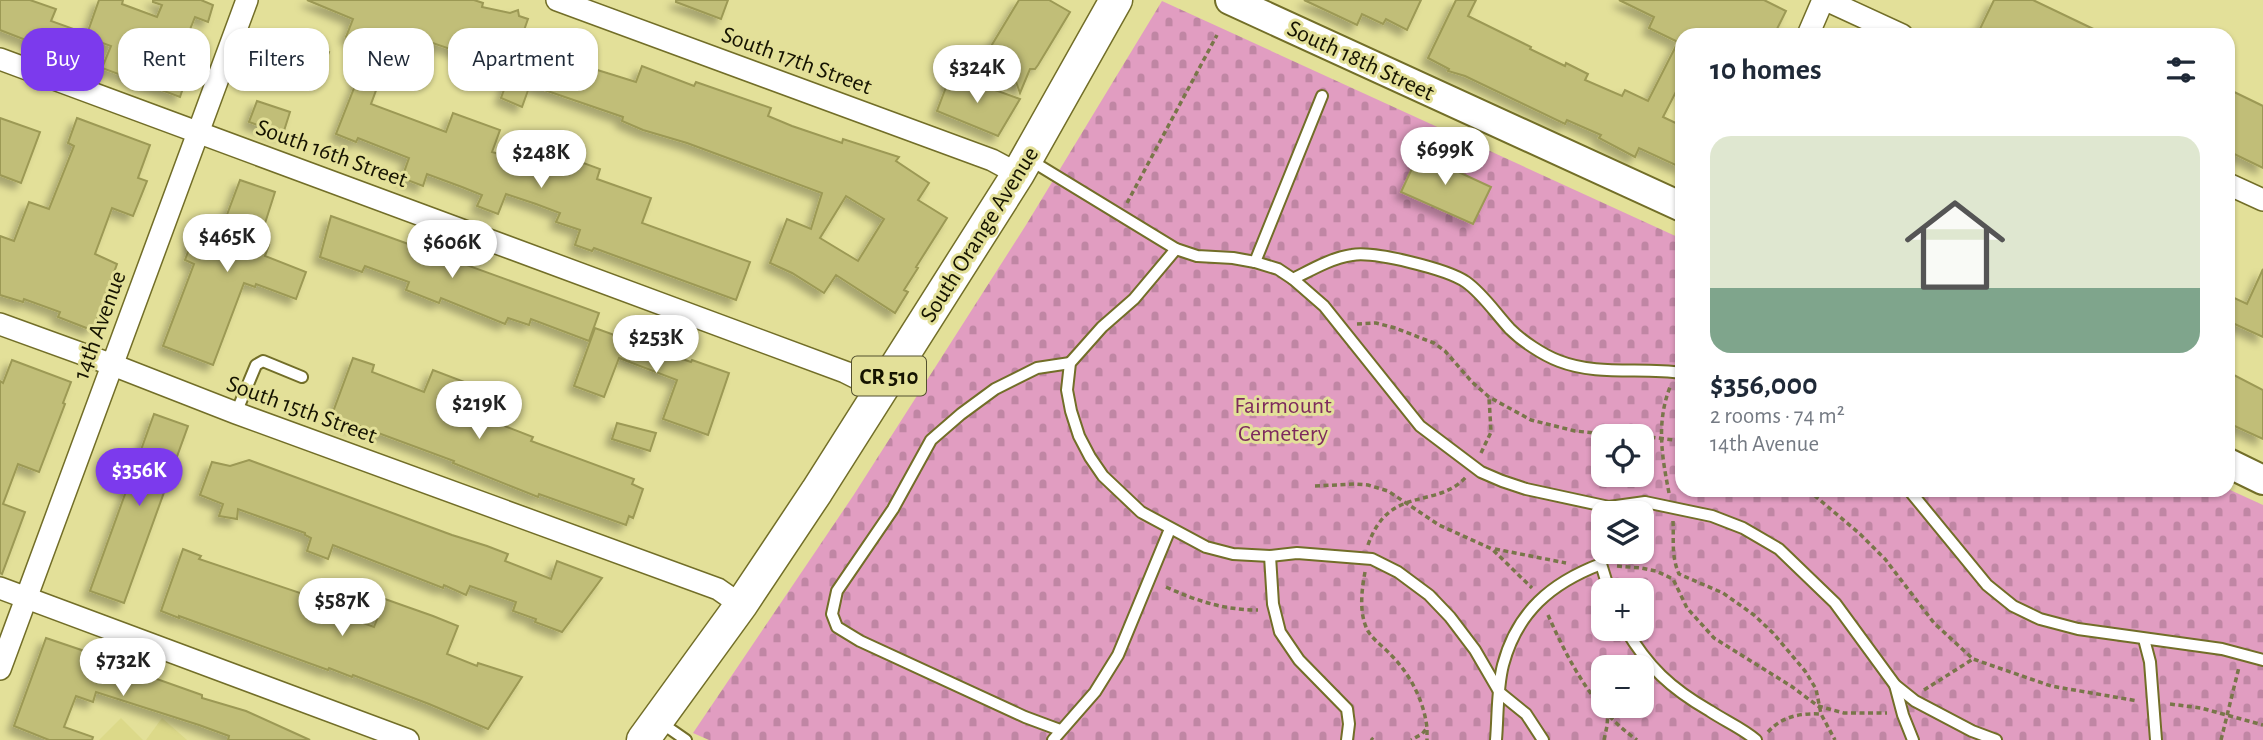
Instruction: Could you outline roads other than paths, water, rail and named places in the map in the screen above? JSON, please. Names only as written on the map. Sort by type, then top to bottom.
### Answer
[{"type":"main road","name":"South Orange Avenue","points":[[650,730],[741,605],[817,491],[1022,166],[1116,0]]},
{"type":"street","name":"14th Avenue","points":[[0,669],[247,0]]},
{"type":"street","name":"South 17th Street","points":[[557,0],[992,160],[1022,166]]},
{"type":"street","name":"South 18th Street","points":[[1230,0],[1675,204]]},
{"type":"street","points":[[1811,28],[1824,0],[1886,28]]},
{"type":"street","name":"South 16th Street","points":[[0,59],[845,372],[881,390]]},
{"type":"street","points":[[2235,187],[2263,200]]},
{"type":"street","name":"South 15th Street","points":[[0,324],[718,589],[741,605]]},
{"type":"street","points":[[2235,466],[2263,480]]},
{"type":"street","points":[[0,588],[408,740]]},
{"type":"lane","points":[[1255,262],[1322,96]]},
{"type":"lane","points":[[1022,166],[1121,214],[1177,249],[1196,256],[1255,262],[1278,270],[1293,279],[1324,306],[1420,426],[1474,467],[1526,489],[1591,506]]},
{"type":"lane","points":[[1177,249],[1134,299],[1102,327],[1070,363],[1067,390],[1071,411],[1079,436],[1090,457],[1121,495],[1141,512],[1206,547],[1233,554],[1270,556],[1297,553],[1372,559],[1398,572],[1429,595],[1450,617],[1475,650],[1500,693],[1525,715],[1544,740]]},
{"type":"lane","points":[[1293,279],[1353,254],[1426,266],[1465,282],[1513,331],[1559,361],[1584,367],[1675,373]]},
{"type":"lane","points":[[236,413],[256,365],[263,361],[302,377]]},
{"type":"lane","points":[[1070,363],[1037,368],[995,389],[932,440],[893,509],[836,591],[832,614],[837,627],[860,641],[1025,717],[1057,735],[1095,692],[1118,655],[1171,529]]},
{"type":"lane","points":[[1915,497],[1987,585],[2013,606],[2040,619],[2078,629],[2222,649],[2263,660]]},
{"type":"lane","points":[[1654,503],[1712,516],[1743,528],[1779,549],[1835,603],[1895,685],[1915,701],[1972,731],[1996,740]]},
{"type":"lane","points":[[1270,556],[1273,604],[1280,632],[1299,660],[1347,709],[1347,740]]},
{"type":"lane","points":[[1496,740],[1503,665],[1520,626],[1541,597],[1559,584],[1601,564],[1605,578]]},
{"type":"lane","points":[[2144,639],[2150,662],[2156,740]]},
{"type":"lane","points":[[1633,641],[1641,655],[1661,677],[1681,694],[1760,738]]},
{"type":"lane","points":[[1895,685],[1913,740]]},
{"type":"lane","points":[[650,730],[685,740]]},
{"type":"park label","name":"Fairmount Cemetery","points":[[1283,419]]}]
